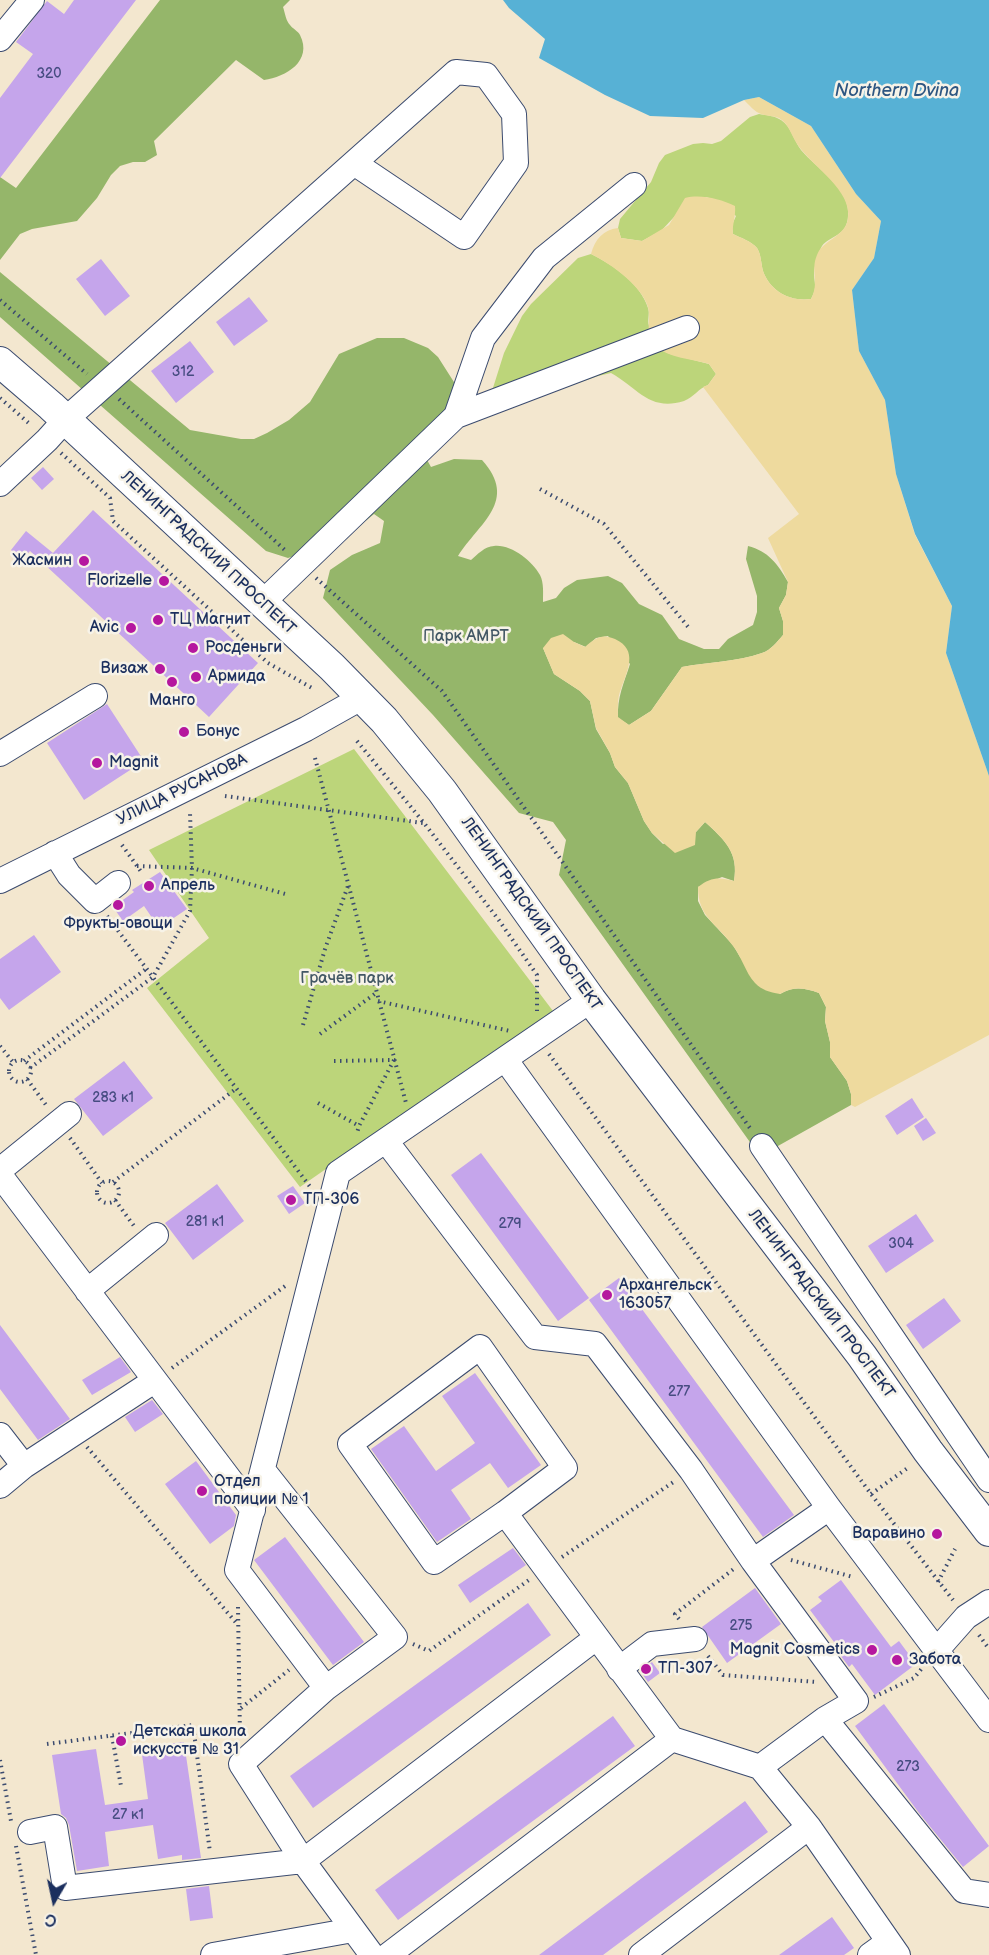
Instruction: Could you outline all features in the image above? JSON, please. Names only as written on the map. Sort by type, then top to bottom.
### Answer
[{"type":"main road","name":"ЛЕНИНГРАДСКИЙ ПРОСПЕКТ","points":[[0,362],[56,430],[262,603],[363,697],[384,720],[442,791],[591,1000],[984,1513]]},
{"type":"street","points":[[0,39],[32,0]]},
{"type":"street","points":[[0,484],[104,386],[456,72],[486,75],[514,114],[516,163],[464,237],[354,163]]},
{"type":"street","points":[[456,416],[483,338],[530,276],[544,258],[634,185]]},
{"type":"street","points":[[262,603],[456,416],[687,328]]},
{"type":"street","points":[[0,754],[95,696]]},
{"type":"street","name":"УЛИЦА РУСАНОВА","points":[[0,880],[306,729],[363,697]]},
{"type":"street","points":[[55,853],[69,875],[95,901],[118,883]]},
{"type":"street","points":[[326,1688],[237,1570],[338,1173],[591,1000]]},
{"type":"street","points":[[505,1059],[828,1508],[989,1720]]},
{"type":"street","points":[[0,1170],[69,1114]]},
{"type":"street","points":[[386,1141],[535,1337],[595,1344],[755,1557],[849,1693],[825,1719],[760,1767]]},
{"type":"street","points":[[762,1146],[989,1480]]},
{"type":"street","points":[[0,1175],[253,1510]]},
{"type":"street","points":[[87,1291],[151,1239]]},
{"type":"street","points":[[480,1347],[565,1468],[505,1514],[434,1562],[350,1443],[480,1347]]},
{"type":"street","points":[[0,1486],[24,1466],[154,1381]]},
{"type":"street","points":[[0,1435],[24,1466]]},
{"type":"street","points":[[263,1470],[395,1637],[326,1688],[241,1764],[303,1861],[372,1955]]},
{"type":"street","points":[[755,1557],[828,1508]]},
{"type":"street","points":[[505,1514],[672,1739],[760,1767],[809,1827],[886,1950]]},
{"type":"street","points":[[936,1651],[966,1617],[989,1602]]},
{"type":"street","points":[[18,1830],[55,1827],[65,1888],[303,1861],[596,1638]]},
{"type":"street","points":[[619,1669],[652,1644],[695,1639]]},
{"type":"street","points":[[825,1719],[964,1891],[989,1895]]},
{"type":"street","points":[[388,1955],[672,1739]]},
{"type":"street","points":[[641,1955],[809,1827]]},
{"type":"street","points":[[213,1955],[241,1953],[352,1930]]},
{"type":"path","points":[[0,300],[84,373],[104,386],[442,691],[762,1146]]},
{"type":"path","points":[[0,398],[56,430],[110,498],[113,521],[268,663],[312,688]]},
{"type":"path","points":[[540,489],[604,524],[689,628]]},
{"type":"path","points":[[357,741],[498,919],[537,975],[537,1037],[864,1485],[989,1649]]},
{"type":"path","points":[[315,758],[411,1123]]},
{"type":"path","points":[[225,796],[424,823]]},
{"type":"path","points":[[30,1068],[153,977],[190,910],[192,868],[190,813]]},
{"type":"path","points":[[122,845],[142,873]]},
{"type":"path","points":[[137,866],[192,868],[289,895]]},
{"type":"path","points":[[303,1025],[325,949],[348,884]]},
{"type":"path","points":[[95,901],[328,1211]]},
{"type":"path","points":[[13,1062],[24,1061],[146,969]]},
{"type":"path","points":[[320,1034],[376,993]]},
{"type":"path","points":[[378,1000],[537,1037]]},
{"type":"path","points":[[0,1046],[13,1062]]},
{"type":"path","points":[[334,1062],[394,1060]]},
{"type":"path","points":[[348,1166],[359,1126],[394,1060]]},
{"type":"path","points":[[13,1062],[9,1072],[15,1081],[23,1082],[31,1073],[24,1061]]},
{"type":"path","points":[[113,1182],[119,1191],[115,1200],[112,1203],[104,1202],[97,1192],[102,1184],[108,1181],[113,1182],[237,1088]]},
{"type":"path","points":[[318,1103],[386,1141]]},
{"type":"path","points":[[115,1200],[151,1239]]},
{"type":"path","points":[[154,1381],[315,1264]]},
{"type":"path","points":[[75,1433],[238,1625]]},
{"type":"path","points":[[395,1637],[429,1651],[691,1470]]},
{"type":"path","points":[[938,1582],[955,1549]]},
{"type":"path","points":[[888,1586],[755,1557],[675,1614],[723,1675],[849,1693],[878,1696],[914,1678],[936,1651]]},
{"type":"path","points":[[237,1570],[241,1764]]},
{"type":"path","points":[[240,1708],[303,1658]]},
{"type":"path","points":[[47,1744],[193,1725],[212,1870]]},
{"type":"path","points":[[112,1736],[122,1786]]},
{"type":"path","points":[[0,1760],[18,1830],[36,1955]]},
{"type":"green space","points":[[160,0],[290,0],[283,7],[288,21],[299,34],[303,44],[303,53],[295,66],[288,71],[264,80],[236,60],[154,141],[157,155],[145,162],[133,162],[120,166],[77,221],[32,229],[20,234],[0,260],[0,177],[16,188]]},
{"type":"green space","points":[[759,114],[776,118],[784,123],[801,150],[839,188],[847,206],[848,216],[845,228],[825,242],[819,251],[814,270],[815,288],[811,299],[788,297],[771,284],[763,271],[757,248],[733,234],[732,225],[736,216],[716,200],[706,197],[675,216],[661,231],[642,241],[621,238],[618,228],[620,219],[651,182],[665,155],[693,144],[712,144],[721,141],[750,117]]},
{"type":"green space","points":[[591,254],[616,269],[639,291],[648,308],[648,324],[657,348],[670,354],[709,364],[716,374],[708,385],[688,399],[672,404],[652,401],[611,373],[519,404],[492,391],[504,353],[522,316],[531,304],[578,258]]},
{"type":"green space","name":"Парк АМРТ","points":[[0,272],[190,430],[241,439],[254,439],[289,420],[310,402],[339,354],[377,338],[404,338],[428,348],[438,357],[459,390],[426,458],[431,467],[454,459],[482,460],[497,488],[492,511],[458,556],[471,560],[491,546],[501,546],[514,551],[532,564],[540,575],[543,585],[543,602],[556,598],[564,588],[577,580],[608,576],[622,583],[639,604],[662,615],[679,639],[704,649],[719,649],[728,639],[753,625],[757,612],[757,596],[746,559],[748,546],[772,559],[788,582],[786,595],[779,608],[783,621],[783,635],[774,646],[752,656],[682,667],[651,711],[629,725],[618,718],[618,710],[621,690],[630,664],[608,636],[596,638],[586,647],[574,642],[543,648],[554,674],[580,691],[590,701],[596,729],[615,767],[628,783],[644,821],[652,833],[663,844],[696,832],[705,822],[729,848],[734,862],[734,881],[722,877],[698,887],[698,901],[705,915],[733,945],[740,957],[780,994],[799,989],[819,993],[826,1007],[825,1021],[830,1042],[830,1057],[847,1081],[851,1094],[851,1105],[769,1151],[752,1145],[559,875],[566,840],[553,822],[519,813],[433,715],[323,598],[330,570],[352,555],[380,543],[384,521],[374,514],[352,532],[315,549],[288,558],[266,551],[0,317]]},
{"type":"green space","name":"Грачёв парк","points":[[354,749],[553,1011],[300,1187],[147,988],[209,938],[149,850]]},
{"type":"sand","points":[[759,97],[811,126],[856,194],[881,221],[874,258],[852,290],[859,351],[885,400],[896,474],[915,535],[952,606],[946,653],[989,776],[989,1035],[855,1107],[851,1105],[851,1094],[847,1081],[830,1057],[830,1042],[825,1021],[826,1007],[819,993],[799,989],[780,994],[760,987],[752,979],[733,946],[701,906],[698,887],[715,879],[734,881],[734,862],[729,848],[705,822],[696,832],[695,845],[675,853],[652,833],[644,821],[628,783],[615,767],[596,728],[590,701],[580,691],[554,674],[543,648],[551,638],[563,634],[585,647],[595,639],[602,637],[610,637],[622,644],[627,649],[629,661],[619,696],[618,717],[629,725],[651,711],[682,667],[733,660],[762,653],[771,648],[783,635],[783,621],[779,608],[786,595],[788,582],[768,538],[799,514],[703,387],[708,385],[716,374],[709,364],[674,356],[656,346],[650,338],[649,312],[642,294],[617,270],[591,254],[597,240],[608,231],[618,228],[621,238],[642,241],[669,225],[685,198],[710,198],[735,206],[733,234],[757,248],[763,271],[770,284],[788,297],[811,299],[815,287],[814,266],[817,255],[824,245],[843,230],[848,218],[848,208],[838,189],[800,148],[783,121],[777,117],[759,113],[744,100]]},
{"type":"water","name":"Northern Dvina","points":[[503,0],[989,0],[989,776],[946,653],[952,606],[915,534],[896,474],[885,400],[859,351],[852,290],[874,258],[881,221],[856,194],[811,126],[759,97],[744,100],[703,118],[650,116],[605,95],[539,58],[545,39]]},
{"type":"building","points":[[74,0],[136,0],[0,178],[0,98],[33,54],[16,42],[47,1],[64,14]]},
{"type":"building","points":[[101,259],[130,296],[105,316],[76,279]]},
{"type":"building","points":[[249,297],[268,321],[234,346],[216,322]]},
{"type":"building","points":[[190,341],[214,372],[176,403],[151,371]]},
{"type":"building","points":[[43,467],[54,479],[42,490],[31,478]]},
{"type":"building","name":"ТЦ Магнит","points":[[93,510],[258,663],[209,717],[30,551],[22,560],[11,550],[26,531],[53,553]]},
{"type":"building","points":[[107,704],[144,761],[84,800],[47,743]]},
{"type":"building","points":[[160,872],[187,909],[159,928],[144,906],[123,921],[113,907],[134,892],[132,890]]},
{"type":"building","points":[[34,935],[61,972],[9,1010],[0,998],[0,959]]},
{"type":"building","points":[[124,1061],[153,1098],[103,1136],[74,1099]]},
{"type":"building","points":[[912,1098],[924,1117],[897,1135],[885,1116]]},
{"type":"building","points":[[926,1118],[936,1133],[923,1141],[914,1126]]},
{"type":"building","points":[[481,1153],[589,1298],[558,1321],[451,1175]]},
{"type":"building","points":[[217,1184],[244,1221],[193,1260],[165,1223]]},
{"type":"building","name":"ТП-306","points":[[293,1186],[305,1203],[289,1214],[277,1196]]},
{"type":"building","points":[[916,1214],[934,1241],[886,1273],[868,1246]]},
{"type":"building","points":[[619,1278],[794,1515],[763,1537],[589,1300]]},
{"type":"building","points":[[944,1298],[961,1321],[923,1349],[906,1325]]},
{"type":"building","points":[[0,1325],[70,1419],[38,1440],[0,1389]]},
{"type":"building","points":[[120,1357],[131,1372],[92,1395],[82,1380]]},
{"type":"building","points":[[475,1373],[541,1465],[508,1488],[490,1463],[451,1490],[471,1519],[437,1542],[371,1449],[404,1426],[436,1471],[475,1443],[442,1396]]},
{"type":"building","points":[[152,1400],[163,1414],[135,1432],[125,1417]]},
{"type":"building","points":[[196,1461],[236,1515],[234,1526],[210,1544],[165,1484]]},
{"type":"building","points":[[285,1537],[364,1642],[333,1665],[254,1560]]},
{"type":"building","points":[[513,1548],[526,1565],[470,1603],[458,1585]]},
{"type":"building","points":[[841,1580],[891,1647],[899,1641],[916,1664],[875,1695],[852,1664],[849,1667],[835,1648],[837,1646],[810,1610],[822,1601],[818,1597]]},
{"type":"building","points":[[755,1588],[781,1624],[727,1663],[702,1627]]},
{"type":"building","points":[[528,1603],[551,1635],[313,1808],[290,1776]]},
{"type":"building","points":[[652,1662],[660,1673],[648,1682],[640,1671]]},
{"type":"building","points":[[884,1704],[989,1846],[963,1867],[919,1813],[855,1726]]},
{"type":"building","points":[[613,1716],[635,1746],[398,1920],[375,1890]]},
{"type":"building","points":[[184,1742],[201,1858],[182,1860],[182,1855],[158,1859],[153,1825],[105,1832],[109,1866],[77,1871],[69,1825],[61,1814],[52,1755],[96,1749],[105,1805],[148,1799],[141,1747]]},
{"type":"building","points":[[745,1801],[768,1832],[603,1955],[539,1955]]},
{"type":"building","points":[[209,1886],[213,1918],[190,1921],[186,1889]]},
{"type":"building","points":[[832,1917],[854,1948],[844,1955],[779,1955]]},
{"type":"place","name":"Жасмин","points":[[84,561]]},
{"type":"place","name":"Florizelle","points":[[164,581]]},
{"type":"place","name":"ТЦ Магнит","points":[[158,620]]},
{"type":"place","name":"Avic","points":[[131,628]]},
{"type":"place","name":"Росденьги","points":[[193,648]]},
{"type":"place","name":"Визаж","points":[[160,669]]},
{"type":"place","name":"Армида","points":[[196,677]]},
{"type":"place","name":"Манго","points":[[172,682]]},
{"type":"place","name":"Бонус","points":[[184,732]]},
{"type":"place","name":"Magnit","points":[[97,763]]},
{"type":"place","name":"Апрель","points":[[149,886]]},
{"type":"place","name":"Фрукты-овощи","points":[[118,905]]},
{"type":"place","name":"ТП-306","points":[[291,1200]]},
{"type":"place","name":"Архангельск 163057","points":[[607,1295]]},
{"type":"place","name":"Отдел полиции № 1","points":[[202,1491]]},
{"type":"place","name":"Варавино","points":[[937,1534]]},
{"type":"place","name":"Magnit Cosmetics","points":[[872,1650]]},
{"type":"place","name":"Забота","points":[[897,1660]]},
{"type":"place","name":"ТП-307","points":[[646,1669]]},
{"type":"place","name":"Детская школа искусств № 31","points":[[121,1741]]}]
